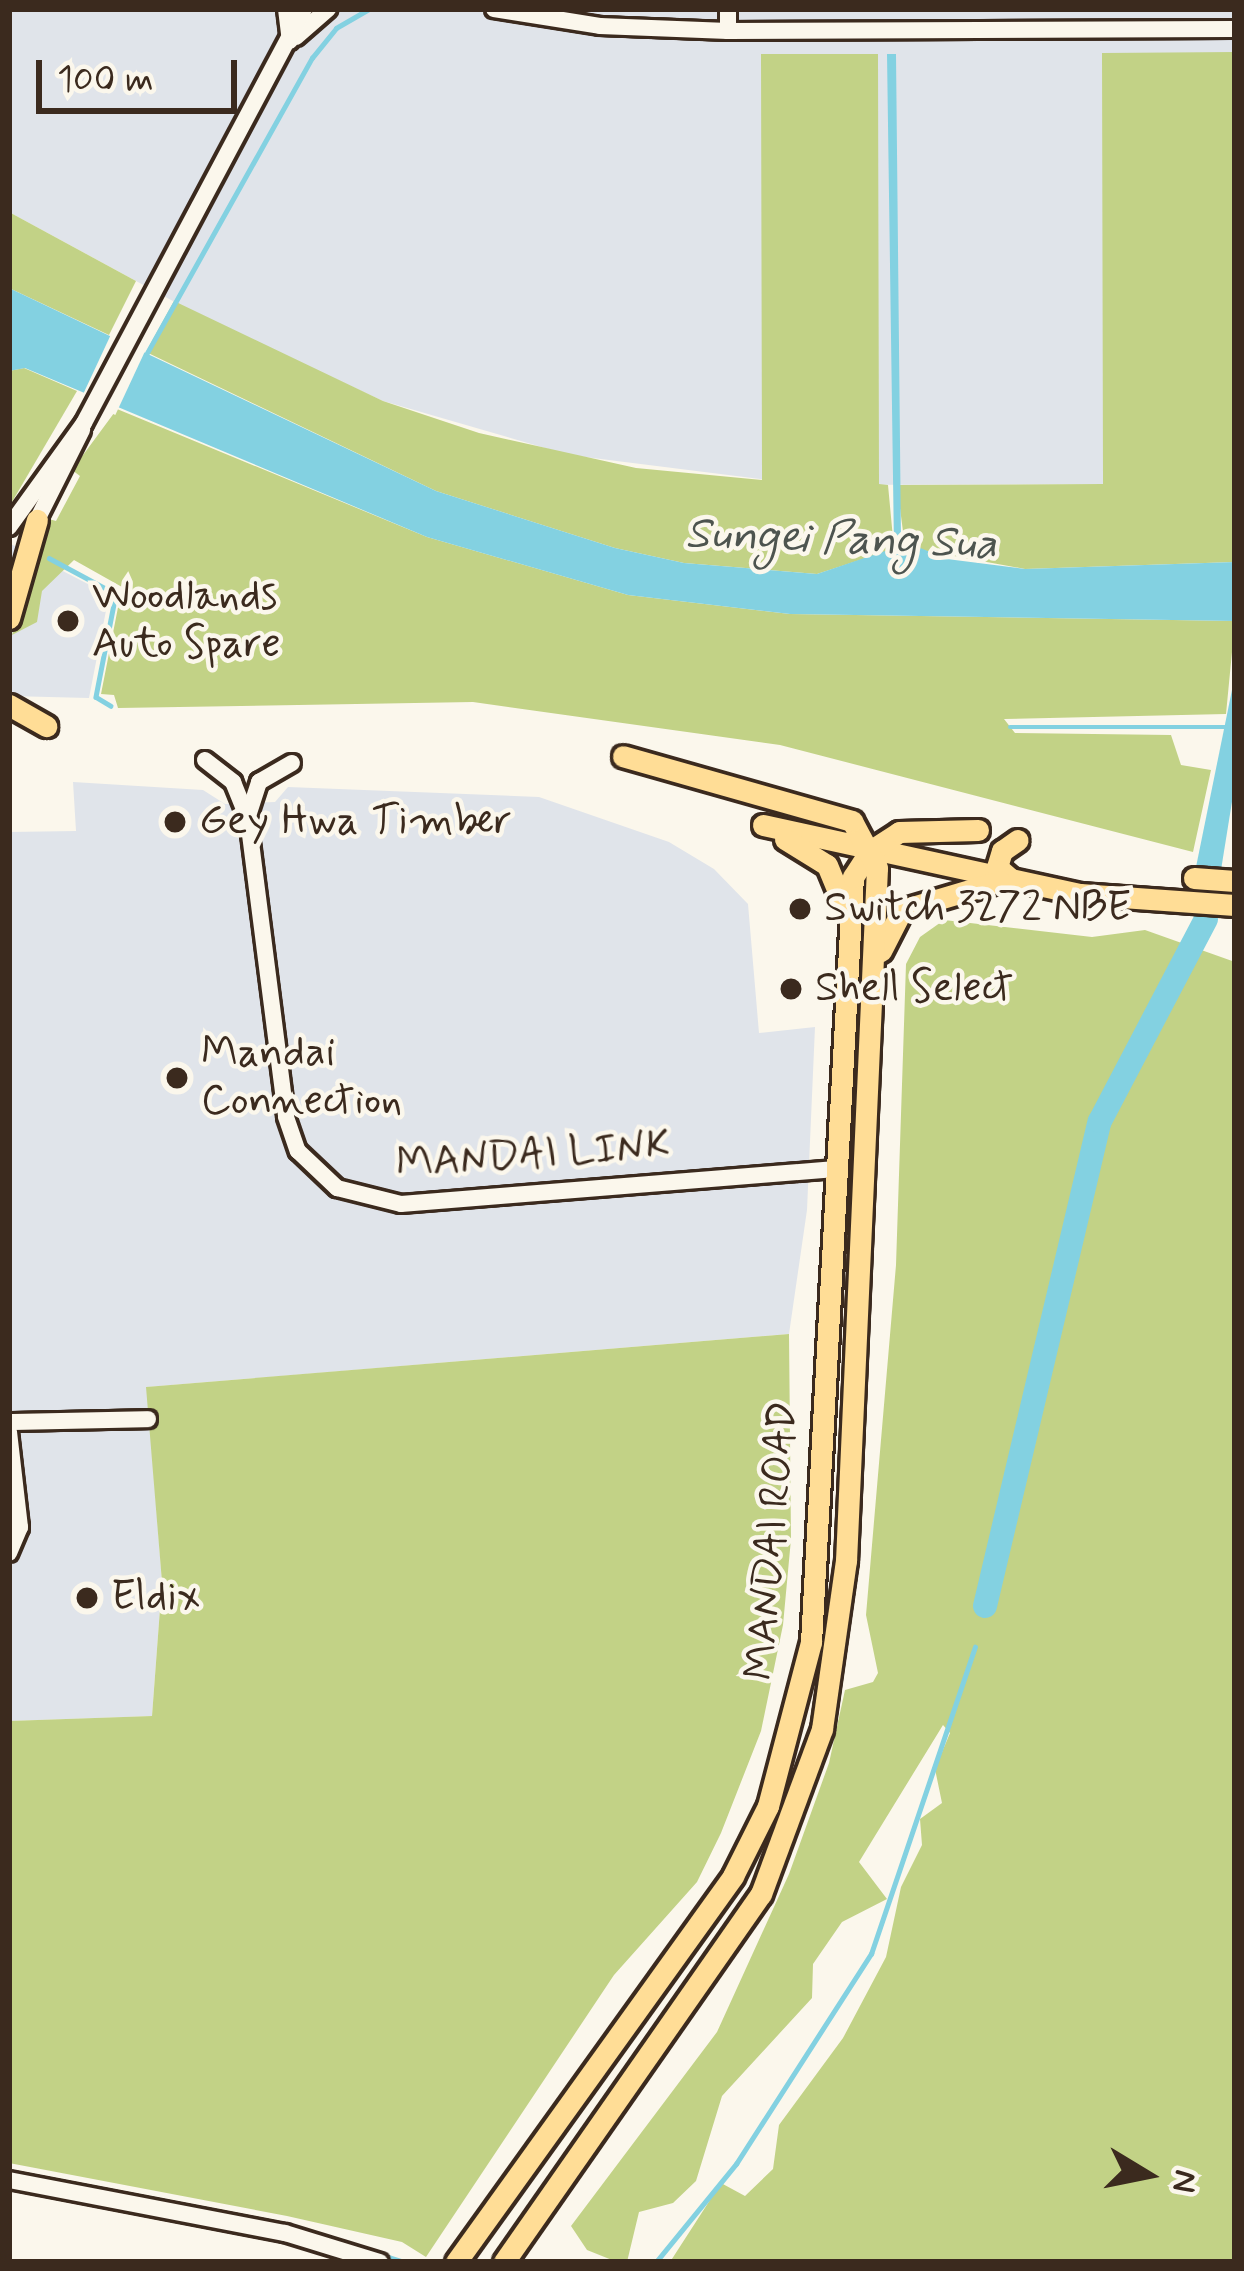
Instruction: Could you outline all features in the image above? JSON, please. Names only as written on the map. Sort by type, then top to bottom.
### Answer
[{"type":"main road","points":[[9,618],[37,520]]},
{"type":"main road","points":[[9,705],[46,726]]},
{"type":"main road","points":[[622,756],[852,821],[870,850]]},
{"type":"main road","points":[[840,884],[820,858],[763,825],[1010,881],[1229,905]]},
{"type":"main road","points":[[847,942],[853,877],[870,850],[914,829],[978,830]]},
{"type":"main road","points":[[798,833],[825,851],[840,884],[847,942]]},
{"type":"main road","points":[[1010,881],[997,867],[1002,851],[1018,840]]},
{"type":"main road","name":"MANDAI ROAD","points":[[504,2262],[619,2107],[761,1894],[796,1813],[822,1730],[841,1616],[853,1422],[877,868],[870,850]]},
{"type":"main road","points":[[1194,878],[1230,881]]},
{"type":"main road","points":[[873,974],[902,910],[1010,881]]},
{"type":"main road","name":"MANDAI ROAD","points":[[456,2262],[733,1876],[768,1806],[811,1642],[839,1169],[847,942]]},
{"type":"main road","points":[[824,1446],[839,1444],[853,1422]]},
{"type":"main road","points":[[573,2095],[607,2084],[619,2107]]},
{"type":"street","points":[[286,9],[290,42]]},
{"type":"street","points":[[9,527],[88,416],[304,9]]},
{"type":"street","points":[[290,42],[328,9]]},
{"type":"street","points":[[494,9],[600,26],[728,31],[1235,29]]},
{"type":"street","points":[[728,9],[728,31]]},
{"type":"street","points":[[37,520],[77,453],[88,416]]},
{"type":"street","name":"MANDAI LINK","points":[[205,760],[233,782],[248,818],[286,1117],[298,1150],[337,1188],[401,1204],[839,1169]]},
{"type":"street","points":[[248,818],[259,782],[292,763]]},
{"type":"street","points":[[9,1422],[148,1419]]},
{"type":"street","points":[[9,1432],[20,1527],[9,1552]]},
{"type":"street","points":[[9,2180],[285,2233],[380,2262]]},
{"type":"shaded area","points":[[9,9],[1235,9],[1235,484],[808,485],[569,455],[383,401],[206,319],[9,212]]},
{"type":"shaded area","points":[[9,543],[109,595],[89,698],[9,696]]},
{"type":"shaded area","points":[[73,782],[203,790],[225,804],[275,802],[288,787],[539,797],[669,842],[714,869],[748,904],[759,1033],[815,1027],[807,1210],[789,1334],[147,1387],[162,1582],[152,1716],[9,1721],[9,832],[76,831]]},
{"type":"green space","points":[[1235,52],[1235,562],[1025,569],[905,547],[897,485],[1103,484],[1102,53]]},
{"type":"green space","points":[[761,54],[878,54],[879,484],[888,485],[894,549],[817,574],[684,563],[615,548],[436,491],[146,352],[174,301],[383,401],[479,433],[636,468],[762,480]]},
{"type":"green space","points":[[9,212],[136,281],[109,335],[9,288]]},
{"type":"green space","points":[[24,368],[77,391],[9,507],[9,371]]},
{"type":"green space","points":[[117,409],[427,537],[628,595],[790,614],[1235,621],[1226,714],[1004,719],[1015,733],[1171,735],[1181,765],[1211,770],[1193,852],[780,745],[473,702],[118,708],[114,695],[101,694],[122,587],[74,560],[42,591],[37,622],[12,635],[45,518],[56,521],[80,476],[72,470]]},
{"type":"green space","points":[[944,920],[1092,937],[1145,930],[1235,962],[1235,2262],[670,2262],[721,2183],[745,2196],[773,2169],[779,2125],[843,2038],[886,1957],[901,1887],[922,1845],[920,1819],[942,1803],[935,1769],[950,1733],[943,1725],[859,1862],[887,1899],[842,1922],[813,1964],[812,1998],[722,2096],[696,2181],[673,2203],[639,2212],[627,2262],[617,2262],[587,2250],[571,2226],[717,2032],[789,1874],[829,1763],[845,1690],[873,1682],[878,1673],[866,1615],[896,1265],[906,964],[920,937]]},
{"type":"green space","points":[[789,1334],[791,1539],[783,1625],[761,1731],[721,1833],[697,1882],[614,1975],[426,2257],[402,2242],[287,2216],[9,2163],[9,1721],[152,1716],[162,1582],[146,1387]]},
{"type":"water","points":[[887,54],[896,54],[901,540],[947,559],[1025,569],[1235,562],[1235,621],[790,614],[628,595],[427,537],[25,368],[9,371],[9,288],[436,491],[615,548],[684,563],[817,574],[894,548]]},
{"type":"water","points":[[1235,675],[1235,783],[1221,870],[1196,867]]},
{"type":"pier","points":[[113,330],[147,346],[115,415],[81,399]]},
{"type":"waterway","points":[[147,353],[312,58],[336,28],[369,9]]},
{"type":"waterway","points":[[49,558],[116,594],[96,697],[111,706]]},
{"type":"waterway","points":[[1010,727],[1226,727]]},
{"type":"waterway","points":[[985,1606],[1100,1121],[1206,919]]},
{"type":"waterway","points":[[656,2262],[736,2164],[871,1954],[975,1647]]},
{"type":"waterway","points":[[385,2256],[405,2262]]},
{"type":"place","name":"Woodlands Auto Spare","points":[[68,621]]},
{"type":"place","name":"Gey Hwa Timber","points":[[175,822]]},
{"type":"place","name":"Switch 3272 NBE","points":[[800,909]]},
{"type":"place","name":"Shell Select","points":[[791,989]]},
{"type":"place","name":"Mandai Connection","points":[[177,1078]]},
{"type":"place","name":"Eldix","points":[[87,1598]]},
{"type":"water label","name":"Sungei Pang Sua","points":[[841,540]]}]
